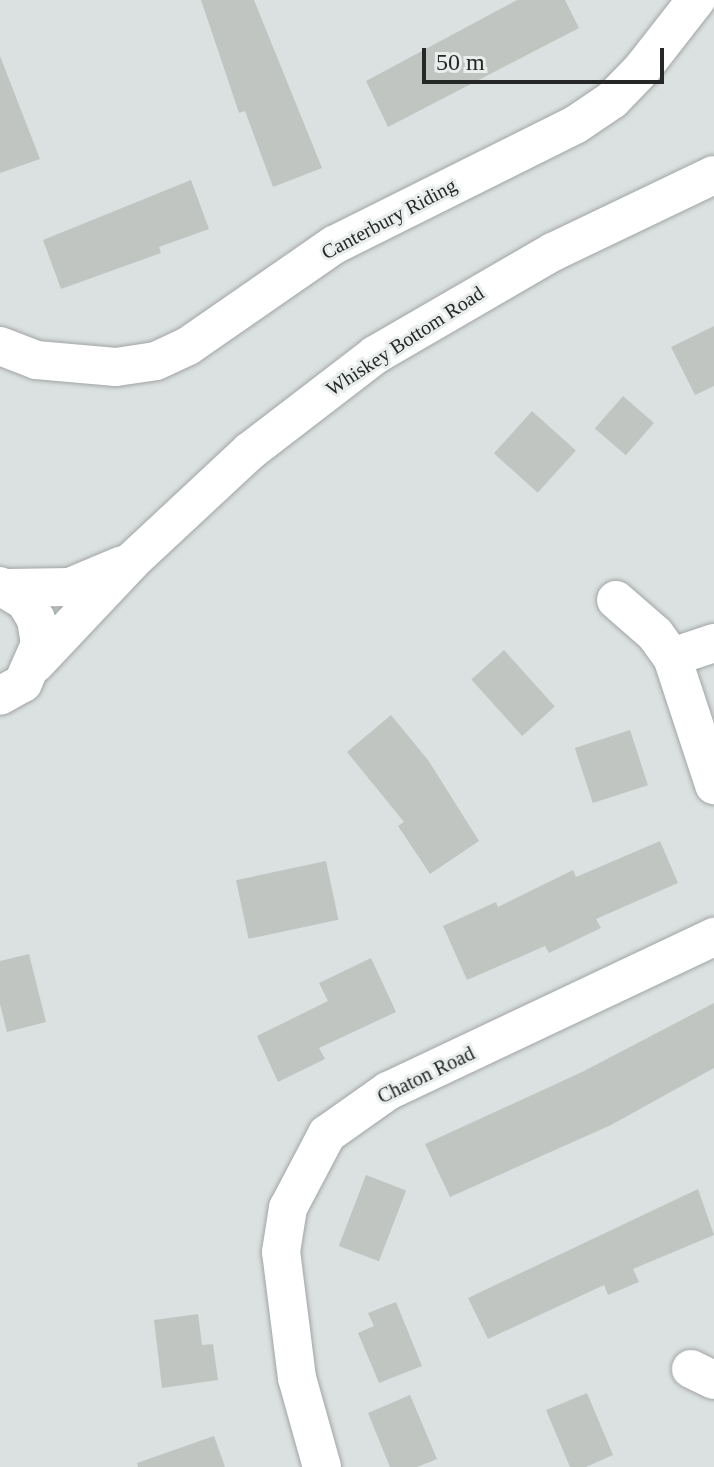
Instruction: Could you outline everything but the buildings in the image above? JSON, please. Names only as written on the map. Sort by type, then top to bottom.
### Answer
[{"type":"street","name":"Canterbury Riding","points":[[0,346],[36,360],[102,367],[156,361],[188,346],[334,245],[587,117],[642,69],[696,0]]},
{"type":"street","name":"Whiskey Bottom Road","points":[[0,696],[23,683],[35,664],[132,561],[250,451],[375,355],[553,252],[714,175]]},
{"type":"street","name":"Whiskey Bottom Road","points":[[3,587],[70,587],[132,561]]},
{"type":"street","points":[[3,587],[25,601],[36,619],[40,644],[35,664]]},
{"type":"street","points":[[616,600],[655,634],[672,657],[714,785]]},
{"type":"street","points":[[672,657],[714,643]]},
{"type":"street","name":"Chaton Road","points":[[322,1467],[297,1378],[281,1252],[288,1208],[327,1134],[388,1091],[714,937]]}]
